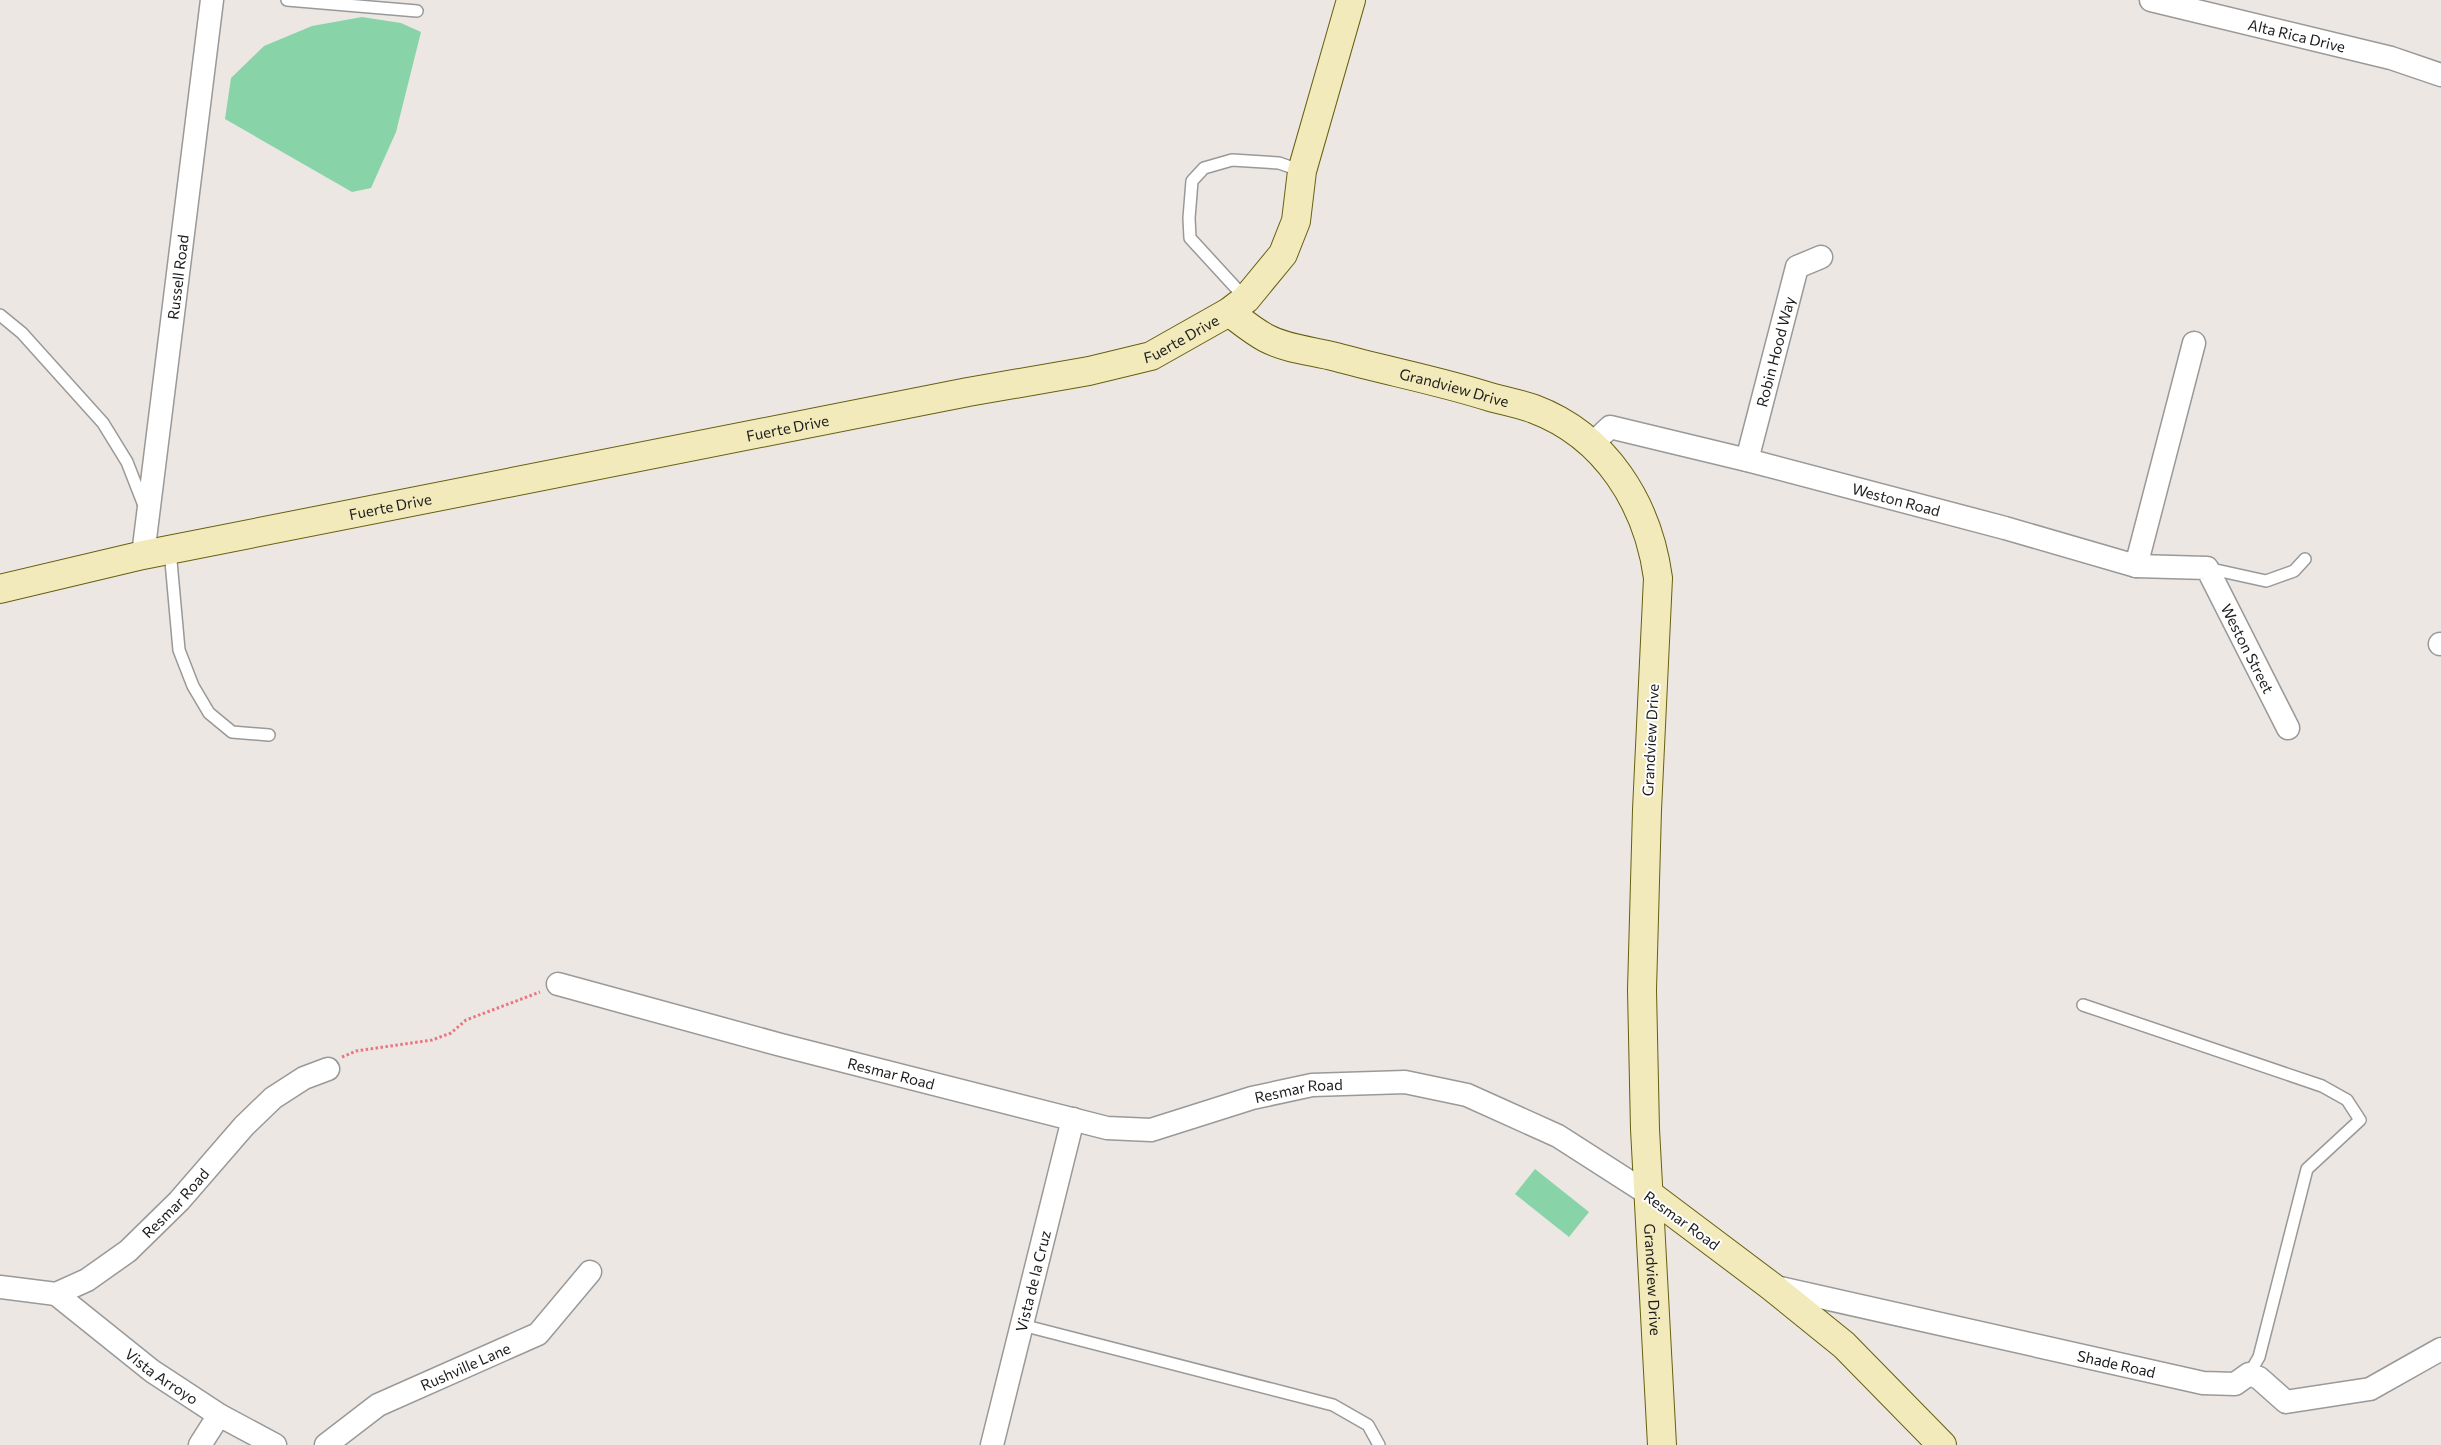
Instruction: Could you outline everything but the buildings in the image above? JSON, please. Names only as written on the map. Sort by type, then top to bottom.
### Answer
[{"type":"street","name":"Russell Road","points":[[143,555],[212,0]]},
{"type":"street","name":"Fuerte Drive","points":[[0,589],[143,555],[968,392],[1088,371],[1151,356],[1237,306],[1283,254],[1296,221],[1302,171],[1352,0]]},
{"type":"street","name":"Alta Rica Drive","points":[[2151,0],[2391,58],[2441,75]]},
{"type":"street","name":"Robin Hood Way","points":[[1747,460],[1797,267],[1821,257]]},
{"type":"street","name":"Grandview Drive","points":[[1237,306],[1267,338],[1274,341],[1364,365],[1458,386],[1536,410],[1574,430],[1592,444],[1621,477],[1642,515],[1655,556],[1658,578],[1647,810],[1642,990],[1644,1129],[1650,1195],[1662,1445]]},
{"type":"street","points":[[2136,566],[2194,343]]},
{"type":"street","name":"Weston Road","points":[[1592,444],[1610,427],[1747,460],[2005,528],[2136,566],[2207,568]]},
{"type":"street","name":"Weston Street","points":[[2207,568],[2288,728]]},
{"type":"street","name":"Resmar Road","points":[[558,984],[781,1045],[1107,1128],[1151,1130],[1252,1098],[1312,1085],[1405,1082],[1468,1095],[1550,1132],[1650,1195],[1771,1286],[1844,1344],[1942,1445]]},
{"type":"street","name":"Resmar Road","points":[[56,1294],[87,1280],[128,1250],[179,1201],[244,1126],[273,1098],[304,1078],[328,1068]]},
{"type":"street","name":"Vista de la Cruz","points":[[992,1445],[1073,1119]]},
{"type":"street","name":"Rushville Lane","points":[[326,1445],[378,1405],[538,1334],[590,1272]]},
{"type":"street","name":"Shade Road","points":[[1771,1286],[2203,1383],[2235,1384],[2249,1374]]},
{"type":"street","points":[[0,1287],[56,1294]]},
{"type":"street","name":"Vista Arroyo","points":[[56,1294],[152,1371],[219,1415],[275,1445]]},
{"type":"street","points":[[2249,1374],[2259,1378],[2286,1402],[2370,1389],[2441,1349]]},
{"type":"street","points":[[200,1445],[219,1415]]},
{"type":"lane","points":[[287,0],[417,11]]},
{"type":"lane","points":[[1237,306],[1190,238],[1189,218],[1192,181],[1204,168],[1232,160],[1279,163],[1302,171]]},
{"type":"lane","points":[[0,315],[22,334],[103,423],[126,462],[148,516]]},
{"type":"lane","points":[[170,550],[179,650],[193,686],[209,713],[232,732],[269,735]]},
{"type":"lane","points":[[2207,568],[2266,581],[2294,571],[2305,559]]},
{"type":"lane","points":[[2083,1005],[2322,1086],[2347,1100],[2360,1120],[2307,1169],[2258,1357],[2249,1374]]},
{"type":"lane","points":[[1022,1325],[1333,1405],[1368,1425],[1379,1445]]},
{"type":"path","points":[[328,1068],[346,1055],[356,1051],[432,1040],[451,1033],[466,1020],[558,984]]},
{"type":"green space","points":[[362,17],[401,23],[421,32],[396,132],[371,188],[352,192],[225,119],[231,78],[264,46],[312,26]]},
{"type":"green space","points":[[1535,1169],[1589,1212],[1569,1237],[1515,1194]]}]
